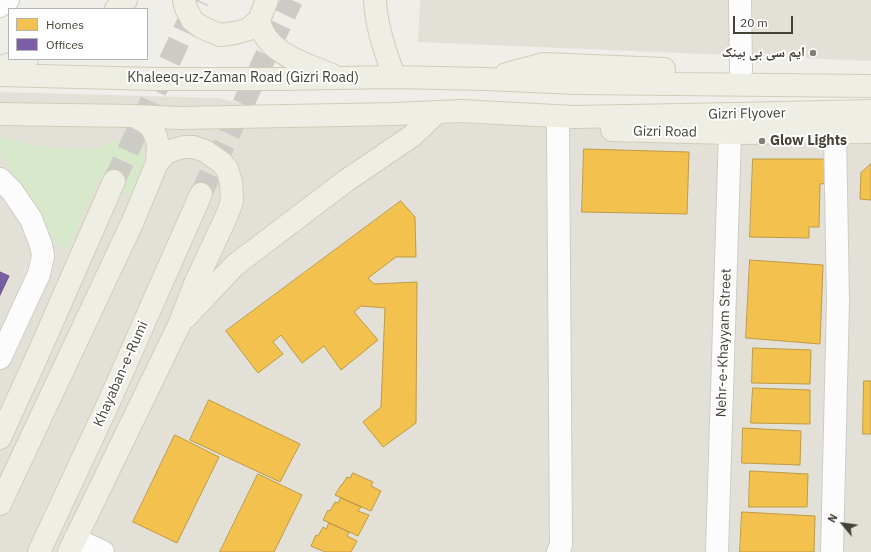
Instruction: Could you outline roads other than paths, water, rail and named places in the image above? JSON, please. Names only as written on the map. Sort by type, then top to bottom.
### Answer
[{"type":"main road","points":[[117,8],[126,0]]},
{"type":"main road","points":[[184,0],[192,20],[201,27],[220,35],[249,29],[259,20],[267,0]]},
{"type":"main road","points":[[376,0],[381,37],[394,77]]},
{"type":"main road","points":[[259,20],[261,28],[267,39],[279,51],[289,58],[340,79]]},
{"type":"main road","points":[[0,68],[24,60]]},
{"type":"main road","points":[[486,79],[543,64],[654,69],[871,75]]},
{"type":"main road","name":"Khaleeq-uz-Zaman Road (Gizri Road)","points":[[0,75],[155,79],[340,79],[394,77],[486,79]]},
{"type":"main road","name":"Gizri Flyover","points":[[486,79],[577,83],[871,86]]},
{"type":"main road","name":"Gizri Road","points":[[437,112],[461,111],[566,122],[581,130],[730,133],[871,132]]},
{"type":"main road","name":"Gizri Flyover","points":[[566,122],[736,114],[871,111]]},
{"type":"main road","points":[[0,114],[180,118],[437,112]]},
{"type":"main road","points":[[179,325],[236,265],[347,180],[412,136],[437,112]]},
{"type":"main road","points":[[134,116],[148,124],[156,137],[158,146],[158,163]]},
{"type":"main road","points":[[0,504],[133,221],[158,163],[165,154],[184,147],[194,147],[205,151],[221,162],[226,169],[231,182],[232,201],[228,215],[179,325],[72,546]]},
{"type":"main road","points":[[0,438],[40,352],[114,181]]},
{"type":"main road","name":"Khayaban-e-Rumi","points":[[39,552],[112,395],[201,194]]},
{"type":"street","points":[[0,6],[8,0]]},
{"type":"street","points":[[740,0],[741,71]]},
{"type":"street","points":[[558,552],[561,545],[566,122]]},
{"type":"street","points":[[832,552],[838,301],[835,132]]},
{"type":"street","name":"Nehr-e-Khayyam Street","points":[[717,552],[730,133]]},
{"type":"street","points":[[0,179],[12,191],[31,219],[41,245],[43,256],[39,274],[0,358]]},
{"type":"street","points":[[72,546],[103,552]]},
{"type":"tunnel","points":[[114,181],[198,0]]},
{"type":"tunnel","points":[[201,194],[292,0]]},
{"type":"place","name":"ایم سی بی بینک","points":[[813,53]]},
{"type":"place","name":"Glow Lights","points":[[762,141]]}]
